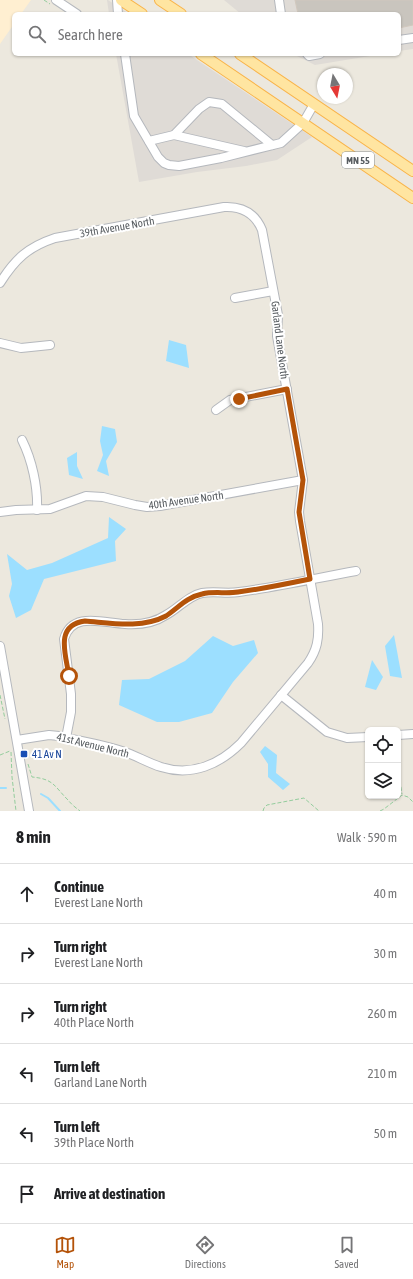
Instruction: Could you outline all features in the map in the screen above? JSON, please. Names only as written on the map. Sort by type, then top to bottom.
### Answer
[{"type":"main road","points":[[121,0],[139,12]]},
{"type":"main road","points":[[160,0],[178,12]]},
{"type":"main road","name":"MN 55","points":[[204,56],[413,198]]},
{"type":"main road","name":"MN 55","points":[[243,56],[413,171]]},
{"type":"street","points":[[56,0],[74,12]]},
{"type":"street","points":[[117,0],[118,12]]},
{"type":"street","points":[[279,0],[281,12]]},
{"type":"street","points":[[401,40],[413,38]]},
{"type":"street","points":[[125,56],[134,116],[158,157],[164,163],[179,166],[221,158],[281,143],[303,123],[314,104]]},
{"type":"street","points":[[174,135],[199,109],[209,102],[222,104],[272,145]]},
{"type":"street","points":[[149,141],[174,135],[247,151]]},
{"type":"street","name":"39th Avenue North","points":[[0,283],[10,267],[23,254],[42,242],[55,238],[224,207],[238,208],[251,214]]},
{"type":"street","name":"Garland Lane North","points":[[251,214],[256,219],[262,230],[278,315],[277,336],[303,480],[299,512],[319,634],[318,644],[314,654],[281,695]]},
{"type":"street","points":[[235,298],[273,291]]},
{"type":"street","points":[[0,343],[21,348],[50,345]]},
{"type":"street","points":[[216,410],[230,400],[287,389]]},
{"type":"street","points":[[22,440],[30,461],[36,494],[37,510]]},
{"type":"street","name":"40th Avenue North","points":[[0,512],[50,509],[86,496],[103,497],[147,507],[160,506],[303,480]]},
{"type":"street","points":[[66,738],[71,712],[71,694],[64,638],[69,628],[74,624],[85,621],[125,624],[146,623],[166,616],[193,596],[203,593],[240,592],[356,571]]},
{"type":"street","points":[[0,646],[17,740],[15,750],[30,811]]},
{"type":"street","points":[[281,695],[327,732],[347,738],[365,737]]},
{"type":"street","name":"41st Avenue North","points":[[17,740],[49,735],[123,751],[162,768],[191,770],[205,767],[219,761],[231,753],[281,695]]},
{"type":"street","points":[[401,735],[413,734]]},
{"type":"path","points":[[0,695],[6,723]]},
{"type":"path","points":[[0,755],[15,750],[12,776],[16,811]]},
{"type":"path","points":[[29,764],[32,777],[41,778],[54,784],[80,811]]},
{"type":"path","points":[[401,788],[402,795]]},
{"type":"path","points":[[402,795],[408,797],[413,802]]},
{"type":"path","points":[[380,811],[402,795]]},
{"type":"path","points":[[263,811],[267,805],[304,798],[319,811]]},
{"type":"shaded area","points":[[0,0],[31,0],[22,12],[12,12],[12,27],[0,44]]},
{"type":"shaded area","points":[[107,0],[126,12],[109,12]]},
{"type":"shaded area","points":[[224,0],[413,0],[413,49],[401,51],[401,12],[239,12]]},
{"type":"shaded area","points":[[116,56],[191,56],[312,137],[277,160],[139,182]]},
{"type":"shaded area","points":[[297,56],[370,56],[315,65]]},
{"type":"water","points":[[169,340],[186,345],[189,368],[166,361]]},
{"type":"water","points":[[102,426],[115,429],[117,442],[106,461],[109,476],[97,471],[103,455],[100,441]]},
{"type":"water","points":[[77,452],[77,466],[83,479],[69,475],[67,458]]},
{"type":"water","points":[[109,517],[126,529],[115,541],[116,561],[44,579],[31,610],[16,618],[9,596],[12,584],[7,554],[27,570],[52,563],[108,538]]},
{"type":"water","points":[[394,635],[402,678],[390,676],[385,646]]},
{"type":"water","points":[[213,636],[233,646],[254,640],[258,653],[233,682],[212,713],[179,722],[157,722],[119,705],[122,680],[149,679],[185,661]]},
{"type":"water","points":[[372,660],[383,677],[376,690],[365,687]]},
{"type":"water","points":[[265,746],[277,755],[276,773],[290,784],[283,790],[268,777],[268,764],[260,752]]},
{"type":"building","points":[[295,0],[413,0],[413,25],[401,28],[401,12],[298,12]]},
{"type":"waterway","points":[[0,788],[6,788]]},
{"type":"waterway","points":[[41,794],[48,798],[60,811]]},
{"type":"place","name":"41 Av N","points":[[24,754]]},
{"type":"route","points":[[69,676],[64,638],[69,628],[74,624],[85,621],[139,624],[166,616],[193,596],[203,593],[233,593],[310,579],[299,512],[303,480],[287,389],[239,399]]}]
